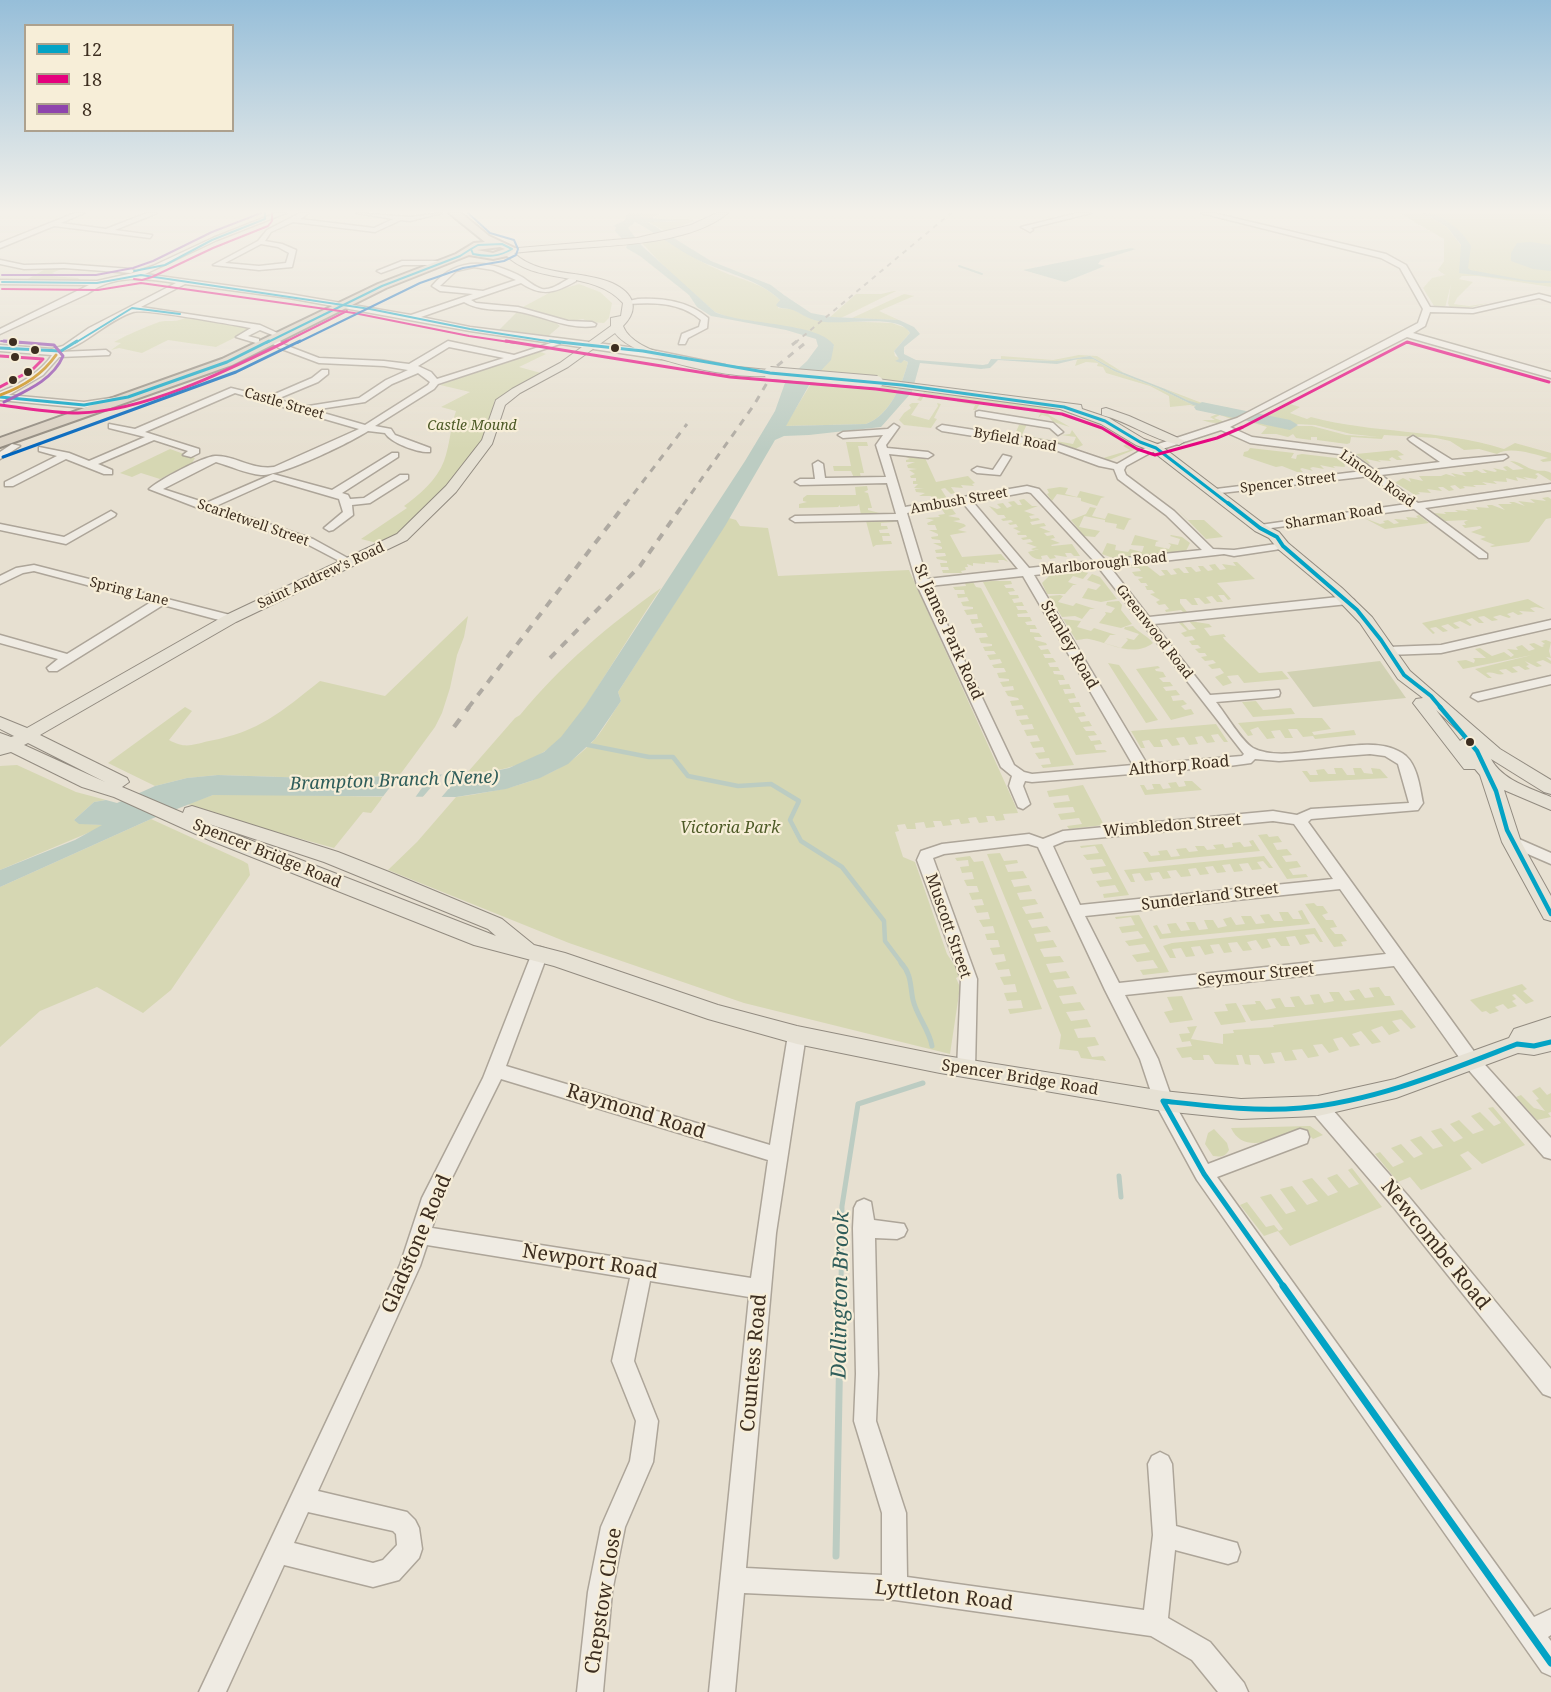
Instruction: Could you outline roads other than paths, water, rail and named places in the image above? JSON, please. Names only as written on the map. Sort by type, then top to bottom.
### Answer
[{"type":"highway","points":[[0,443],[78,419],[216,371],[375,292]]},
{"type":"highway","points":[[0,450],[15,446],[128,397],[316,325],[350,305],[380,292]]},
{"type":"main road","points":[[607,292],[613,296],[619,306],[622,339],[656,354],[681,361],[770,373],[923,388],[1117,414],[1161,438],[1179,441]]},
{"type":"main road","points":[[619,292],[628,302],[629,309],[619,322]]},
{"type":"main road","points":[[619,322],[644,345],[729,367]]},
{"type":"main road","name":"Saint Andrew's Road","points":[[4,745],[28,735],[230,619],[402,537],[432,509],[488,441],[500,403],[516,391],[564,365],[619,322]]},
{"type":"main road","points":[[1064,407],[1106,421],[1140,442],[1156,448],[1216,492],[1260,528],[1262,534],[1283,546],[1347,600],[1366,620],[1413,683],[1431,696],[1478,751],[1500,806],[1509,836]]},
{"type":"main road","points":[[1089,410],[1113,418],[1132,428],[1153,441],[1156,448]]},
{"type":"main road","points":[[1413,683],[1416,695],[1466,758],[1551,914]]},
{"type":"main road","points":[[1442,708],[1547,797]]},
{"type":"main road","name":"Spencer Bridge Road","points":[[0,722],[28,735],[125,790],[315,874],[481,940],[534,952],[716,1013],[797,1035],[966,1069],[1163,1101],[1241,1109],[1318,1106],[1396,1088],[1516,1044],[1534,1046],[1551,1042]]},
{"type":"main road","name":"Spencer Bridge Road","points":[[4,745],[89,783],[125,790]]},
{"type":"main road","points":[[1466,758],[1512,787],[1547,797]]},
{"type":"main road","points":[[1500,806],[1547,797]]},
{"type":"main road","name":"Spencer Bridge Road","points":[[180,813],[331,857],[382,877],[495,924],[534,952]]},
{"type":"main road","name":"Spencer Bridge Road","points":[[1516,1044],[1522,1035],[1551,1026]]},
{"type":"street","points":[[0,332],[84,292]]},
{"type":"street","points":[[54,353],[163,292]]},
{"type":"street","points":[[260,292],[350,305],[470,329],[656,354],[729,367]]},
{"type":"street","points":[[477,292],[485,293]]},
{"type":"street","points":[[413,317],[488,292]]},
{"type":"street","points":[[1210,552],[1170,513],[1122,477],[1120,467],[1129,459],[1156,448],[1223,428],[1245,418],[1406,334],[1422,324],[1427,309],[1417,292]]},
{"type":"street","points":[[1427,309],[1464,312],[1539,296],[1551,300]]},
{"type":"street","points":[[465,300],[474,305],[519,309],[568,323],[592,324]]},
{"type":"street","points":[[628,302],[661,302],[687,308],[701,315],[705,320],[703,328],[685,336],[682,342]]},
{"type":"street","points":[[132,308],[260,327],[277,340],[312,358],[336,362],[371,362],[413,369],[427,373],[435,382]]},
{"type":"street","points":[[120,315],[162,320]]},
{"type":"street","points":[[256,341],[240,337],[260,327]]},
{"type":"street","points":[[1406,334],[1551,375]]},
{"type":"street","points":[[205,507],[352,437],[431,387],[435,382],[562,343]]},
{"type":"street","points":[[301,409],[362,400],[413,369],[448,344],[513,357]]},
{"type":"street","points":[[590,346],[681,361]]},
{"type":"street","points":[[0,348],[78,354],[106,352]]},
{"type":"street","points":[[66,348],[67,353],[78,354]]},
{"type":"street","points":[[2,397],[36,376],[53,360],[54,353]]},
{"type":"street","points":[[270,399],[315,380],[336,362]]},
{"type":"street","name":"Castle Street","points":[[137,432],[234,390],[367,428],[388,431],[392,437],[427,450]]},
{"type":"street","points":[[2,397],[57,408],[78,419]]},
{"type":"street","points":[[2,397],[84,405],[128,397]]},
{"type":"street","points":[[979,414],[1053,426],[1058,432]]},
{"type":"street","points":[[1008,438],[1017,421]]},
{"type":"street","points":[[112,426],[196,451],[188,455]]},
{"type":"street","name":"Byfield Road","points":[[942,428],[1052,445],[1102,464],[1120,467]]},
{"type":"street","name":"Lincoln Road","points":[[1223,428],[1250,440],[1342,451],[1483,556]]},
{"type":"street","points":[[843,435],[892,429],[881,445],[883,451],[928,455]]},
{"type":"street","points":[[90,464],[154,437]]},
{"type":"street","points":[[1413,438],[1449,464]]},
{"type":"street","points":[[0,456],[15,446]]},
{"type":"street","points":[[42,450],[66,455],[108,472]]},
{"type":"street","name":"St James Park Road","points":[[883,451],[923,582],[1008,767],[1018,775],[1016,786],[1023,804]]},
{"type":"street","points":[[9,484],[66,455]]},
{"type":"street","points":[[333,494],[395,455]]},
{"type":"street","name":"Ambush Street","points":[[996,473],[1006,457]]},
{"type":"street","name":"Spencer Street","points":[[1216,492],[1503,457]]},
{"type":"street","name":"Scarletwell Street","points":[[266,476],[216,459],[154,489],[309,541],[349,563]]},
{"type":"street","points":[[818,465],[820,482]]},
{"type":"street","name":"Ambush Street","points":[[977,470],[996,473],[1023,489]]},
{"type":"street","points":[[266,476],[282,478],[344,497],[349,513],[329,528]]},
{"type":"street","points":[[346,502],[366,501],[404,477]]},
{"type":"street","points":[[800,482],[891,480]]},
{"type":"street","name":"Sharman Road","points":[[1260,528],[1551,487]]},
{"type":"street","name":"Ambush Street","points":[[795,519],[901,514],[1023,489]]},
{"type":"street","name":"Greenwood Road","points":[[1023,489],[1035,491],[1102,564],[1246,750],[1252,754]]},
{"type":"street","name":"Stanley Road","points":[[966,500],[1027,573],[1142,768]]},
{"type":"street","points":[[0,527],[66,541],[111,514]]},
{"type":"street","name":"Marlborough Road","points":[[923,582],[1027,573],[1227,550],[1234,553],[1283,546]]},
{"type":"street","name":"Spring Lane","points":[[0,581],[27,567],[230,619]]},
{"type":"street","points":[[53,668],[163,600]]},
{"type":"street","points":[[1145,621],[1347,600]]},
{"type":"street","points":[[1388,651],[1441,649],[1551,624]]},
{"type":"street","points":[[0,639],[68,658]]},
{"type":"street","points":[[1478,697],[1551,680]]},
{"type":"street","points":[[1208,699],[1243,690],[1274,693]]},
{"type":"street","name":"Althorp Road","points":[[1018,775],[1032,778],[1228,762],[1246,760],[1252,754],[1268,759],[1322,752],[1391,753],[1405,764],[1415,798],[1413,807],[1311,814],[1300,820]]},
{"type":"street","name":"Wimbledon Street","points":[[1044,844],[1064,836],[1273,816],[1300,820]]},
{"type":"street","points":[[1300,820],[1472,1062],[1551,1150]]},
{"type":"street","points":[[1509,836],[1551,859]]},
{"type":"street","name":"Muscott Street","points":[[966,1069],[969,979],[925,860],[926,855],[942,849],[1029,840],[1044,844]]},
{"type":"street","points":[[1044,844],[1113,990],[1149,1059],[1163,1101],[1204,1174],[1540,1627],[1551,1663]]},
{"type":"street","name":"Sunderland Street","points":[[1075,911],[1345,883]]},
{"type":"street","name":"Gladstone Road","points":[[212,1692],[410,1266],[432,1198],[496,1070],[534,952]]},
{"type":"street","name":"Seymour Street","points":[[1113,990],[1399,959]]},
{"type":"street","name":"Countess Road","points":[[722,1692],[761,1289],[777,1155],[797,1035]]},
{"type":"street","name":"Raymond Road","points":[[496,1070],[777,1155]]},
{"type":"street","name":"Newcombe Road","points":[[1318,1106],[1402,1203],[1551,1386]]},
{"type":"street","points":[[1204,1174],[1300,1137]]},
{"type":"street","points":[[894,1588],[894,1513],[865,1421],[867,1374],[864,1218],[897,1230]]},
{"type":"street","name":"Newport Road","points":[[420,1234],[761,1289]]},
{"type":"street","name":"Chepstow Close","points":[[590,1692],[600,1592],[613,1527],[641,1462],[647,1421],[623,1361],[642,1271]]},
{"type":"street","points":[[1155,1624],[1164,1535],[1160,1464]]},
{"type":"street","points":[[276,1551],[373,1575],[390,1571],[410,1549],[407,1528],[399,1520],[301,1499]]},
{"type":"street","points":[[1164,1535],[1228,1552]]},
{"type":"street","name":"Lyttleton Road","points":[[733,1580],[894,1588],[1155,1624],[1201,1651],[1235,1692]]},
{"type":"water","name":"Brampton Branch (Nene)","points":[[685,292],[693,292],[715,312],[813,332],[834,345],[831,360],[812,380],[786,426],[866,424],[882,414],[894,398],[908,362],[895,361],[899,359],[894,351],[910,333],[903,326],[880,321],[824,322],[811,319],[776,305],[780,300],[771,292],[780,292],[811,313],[832,317],[899,320],[914,327],[920,334],[904,347],[904,354],[916,360],[983,365],[988,364],[991,359],[1057,361],[1090,356],[1114,369],[1187,400],[1237,415],[1234,417],[1193,405],[1114,371],[1093,359],[1078,359],[1057,364],[998,360],[990,368],[981,369],[920,363],[912,392],[881,427],[784,436],[775,440],[725,526],[618,692],[621,701],[595,739],[568,764],[540,778],[506,789],[456,797],[213,795],[151,819],[0,887],[0,870],[75,840],[102,825],[79,824],[74,820],[94,802],[106,800],[117,803],[155,786],[187,778],[218,775],[313,778],[486,773],[509,768],[544,752],[561,737],[585,706],[745,461],[775,411],[786,380],[807,361],[818,346],[816,339],[786,330],[711,316],[697,307]]},
{"type":"waterway","points":[[1202,407],[1290,425]]},
{"type":"waterway","name":"Dallington Brook","points":[[583,744],[649,757],[673,757],[688,776],[738,786],[771,784],[799,801],[790,820],[801,841],[842,867],[884,921],[885,941],[903,965]]},
{"type":"waterway","name":"Dallington Brook","points":[[903,965],[909,976],[915,1006],[932,1046]]},
{"type":"waterway","name":"Dallington Brook","points":[[841,1287],[842,1206],[858,1104],[923,1083]]},
{"type":"waterway","points":[[1119,1176],[1121,1197]]},
{"type":"waterway","name":"Dallington Brook","points":[[836,1556],[841,1286]]},
{"type":"railway","points":[[795,343],[856,292]]},
{"type":"railway","points":[[792,345],[797,341]]},
{"type":"railway","points":[[683,505],[754,405],[777,366],[804,344]]},
{"type":"railway","points":[[625,505],[687,424]]},
{"type":"railway","points":[[468,708],[626,503]]},
{"type":"railway","points":[[550,658],[640,566],[684,503]]},
{"type":"railway","points":[[454,727],[469,707]]},
{"type":"park label","name":"Castle Mound","points":[[472,426]]},
{"type":"park label","name":"Victoria Park","points":[[730,828]]}]
